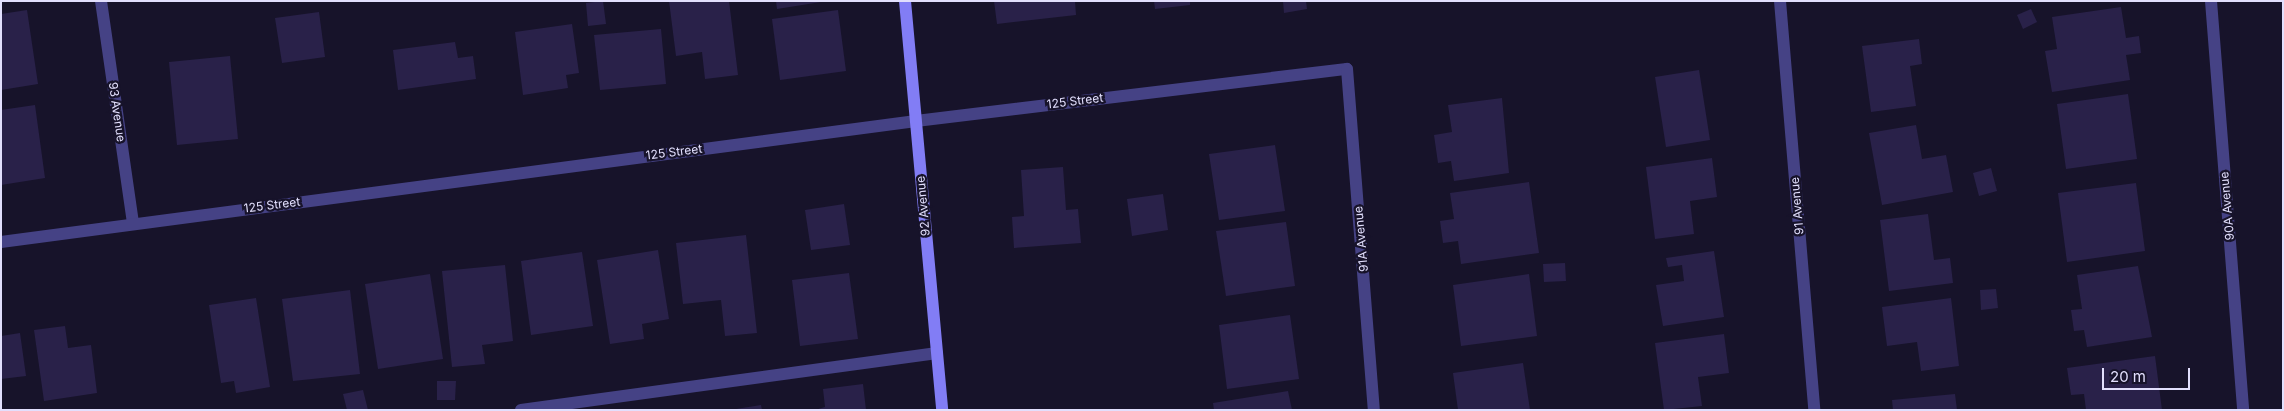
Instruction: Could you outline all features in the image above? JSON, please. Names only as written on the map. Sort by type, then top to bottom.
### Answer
[{"type":"street","name":"93 Avenue","points":[[101,1],[133,223]]},
{"type":"street","name":"92 Avenue","points":[[905,1],[942,410]]},
{"type":"street","name":"91 Avenue","points":[[1780,1],[1814,410]]},
{"type":"street","name":"90A Avenue","points":[[2211,1],[2244,410]]},
{"type":"street","name":"125 Street","points":[[1,242],[133,223],[916,121],[1347,69]]},
{"type":"street","name":"91A Avenue","points":[[1347,69],[1374,410]]},
{"type":"street","points":[[521,410],[937,353]]},
{"type":"building","points":[[603,1],[606,24],[588,26],[586,3]]},
{"type":"building","points":[[669,1],[729,1],[738,75],[705,79],[702,52],[676,56]]},
{"type":"building","points":[[776,1],[821,1],[821,2],[777,9]]},
{"type":"building","points":[[994,1],[1075,1],[1076,15],[997,24]]},
{"type":"building","points":[[1154,1],[1190,1],[1190,5],[1155,9]]},
{"type":"building","points":[[1283,1],[1306,1],[1307,9],[1284,13]]},
{"type":"building","points":[[2121,7],[2126,38],[2139,36],[2141,53],[2126,55],[2130,80],[2052,92],[2045,51],[2057,49],[2052,17]]},
{"type":"building","points":[[2031,9],[2037,22],[2023,29],[2017,15]]},
{"type":"building","points":[[27,10],[38,84],[1,90],[1,14]]},
{"type":"building","points":[[838,10],[846,71],[780,80],[772,19]]},
{"type":"building","points":[[319,12],[325,57],[282,63],[275,18]]},
{"type":"building","points":[[572,24],[579,73],[566,75],[568,88],[523,95],[515,32]]},
{"type":"building","points":[[661,29],[666,84],[600,90],[594,35]]},
{"type":"building","points":[[1919,39],[1922,64],[1910,66],[1916,106],[1871,112],[1862,46]]},
{"type":"building","points":[[455,42],[458,58],[473,56],[476,79],[398,90],[393,50]]},
{"type":"building","points":[[230,56],[238,139],[177,145],[169,62]]},
{"type":"building","points":[[1699,70],[1710,140],[1666,147],[1655,77]]},
{"type":"building","points":[[2128,94],[2137,159],[2066,169],[2057,104]]},
{"type":"building","points":[[1502,98],[1509,173],[1454,181],[1451,161],[1438,163],[1434,135],[1452,132],[1448,105]]},
{"type":"building","points":[[35,105],[45,178],[1,185],[1,110]]},
{"type":"building","points":[[1916,125],[1922,159],[1946,155],[1953,192],[1882,205],[1869,133]]},
{"type":"building","points":[[1275,145],[1285,211],[1219,220],[1209,154]]},
{"type":"building","points":[[1712,158],[1717,197],[1690,201],[1694,234],[1655,239],[1646,167]]},
{"type":"building","points":[[1063,167],[1066,210],[1078,209],[1081,243],[1014,248],[1012,217],[1024,216],[1021,170]]},
{"type":"building","points":[[1991,168],[1997,191],[1979,196],[1973,173]]},
{"type":"building","points":[[1529,182],[1539,253],[1461,264],[1458,241],[1443,243],[1440,221],[1454,219],[1450,193]]},
{"type":"building","points":[[2136,183],[2145,251],[2067,262],[2058,193]]},
{"type":"building","points":[[1163,194],[1168,230],[1132,236],[1127,199]]},
{"type":"building","points":[[844,204],[850,245],[811,250],[805,210]]},
{"type":"building","points":[[1928,214],[1934,260],[1950,258],[1953,283],[1889,291],[1880,220]]},
{"type":"building","points":[[1286,222],[1295,286],[1226,296],[1216,231]]},
{"type":"building","points":[[746,235],[757,333],[725,336],[721,300],[683,304],[676,243]]},
{"type":"building","points":[[658,250],[669,319],[642,324],[644,339],[610,344],[597,260]]},
{"type":"building","points":[[1714,251],[1724,317],[1663,326],[1656,285],[1684,281],[1682,265],[1668,267],[1666,258]]},
{"type":"building","points":[[582,252],[593,326],[531,335],[521,261]]},
{"type":"building","points":[[1565,263],[1566,281],[1544,282],[1543,264]]},
{"type":"building","points":[[505,265],[513,341],[482,345],[485,364],[452,367],[442,271]]},
{"type":"building","points":[[2138,266],[2152,337],[2087,347],[2084,330],[2074,331],[2071,310],[2082,309],[2077,275]]},
{"type":"building","points":[[849,273],[858,339],[800,346],[792,280]]},
{"type":"building","points":[[430,274],[443,359],[378,369],[365,284]]},
{"type":"building","points":[[1529,274],[1537,336],[1461,346],[1453,285]]},
{"type":"building","points":[[1996,289],[1998,308],[1981,310],[1980,290]]},
{"type":"building","points":[[350,290],[360,374],[293,381],[282,299]]},
{"type":"building","points":[[256,298],[270,387],[236,393],[234,381],[221,383],[209,305]]},
{"type":"building","points":[[1951,298],[1959,366],[1921,371],[1917,342],[1887,346],[1882,307]]},
{"type":"building","points":[[1290,315],[1299,379],[1227,389],[1219,325]]},
{"type":"building","points":[[65,326],[68,348],[91,345],[97,393],[44,401],[34,330]]},
{"type":"building","points":[[20,333],[26,376],[1,379],[1,336]]},
{"type":"building","points":[[1724,334],[1729,373],[1698,377],[1702,406],[1664,410],[1655,343]]},
{"type":"building","points":[[2155,356],[2162,410],[2086,410],[2084,394],[2071,395],[2067,368]]},
{"type":"building","points":[[1523,363],[1530,410],[1458,410],[1453,373]]},
{"type":"building","points":[[437,381],[456,381],[455,400],[437,400]]},
{"type":"building","points":[[863,384],[866,410],[815,410],[825,407],[823,389]]},
{"type":"building","points":[[363,390],[368,410],[347,410],[343,394]]},
{"type":"building","points":[[1288,391],[1292,410],[1214,410],[1213,403]]},
{"type":"building","points":[[1955,394],[1957,410],[1893,410],[1892,400]]},
{"type":"building","points":[[761,405],[762,410],[736,410],[736,409]]}]
